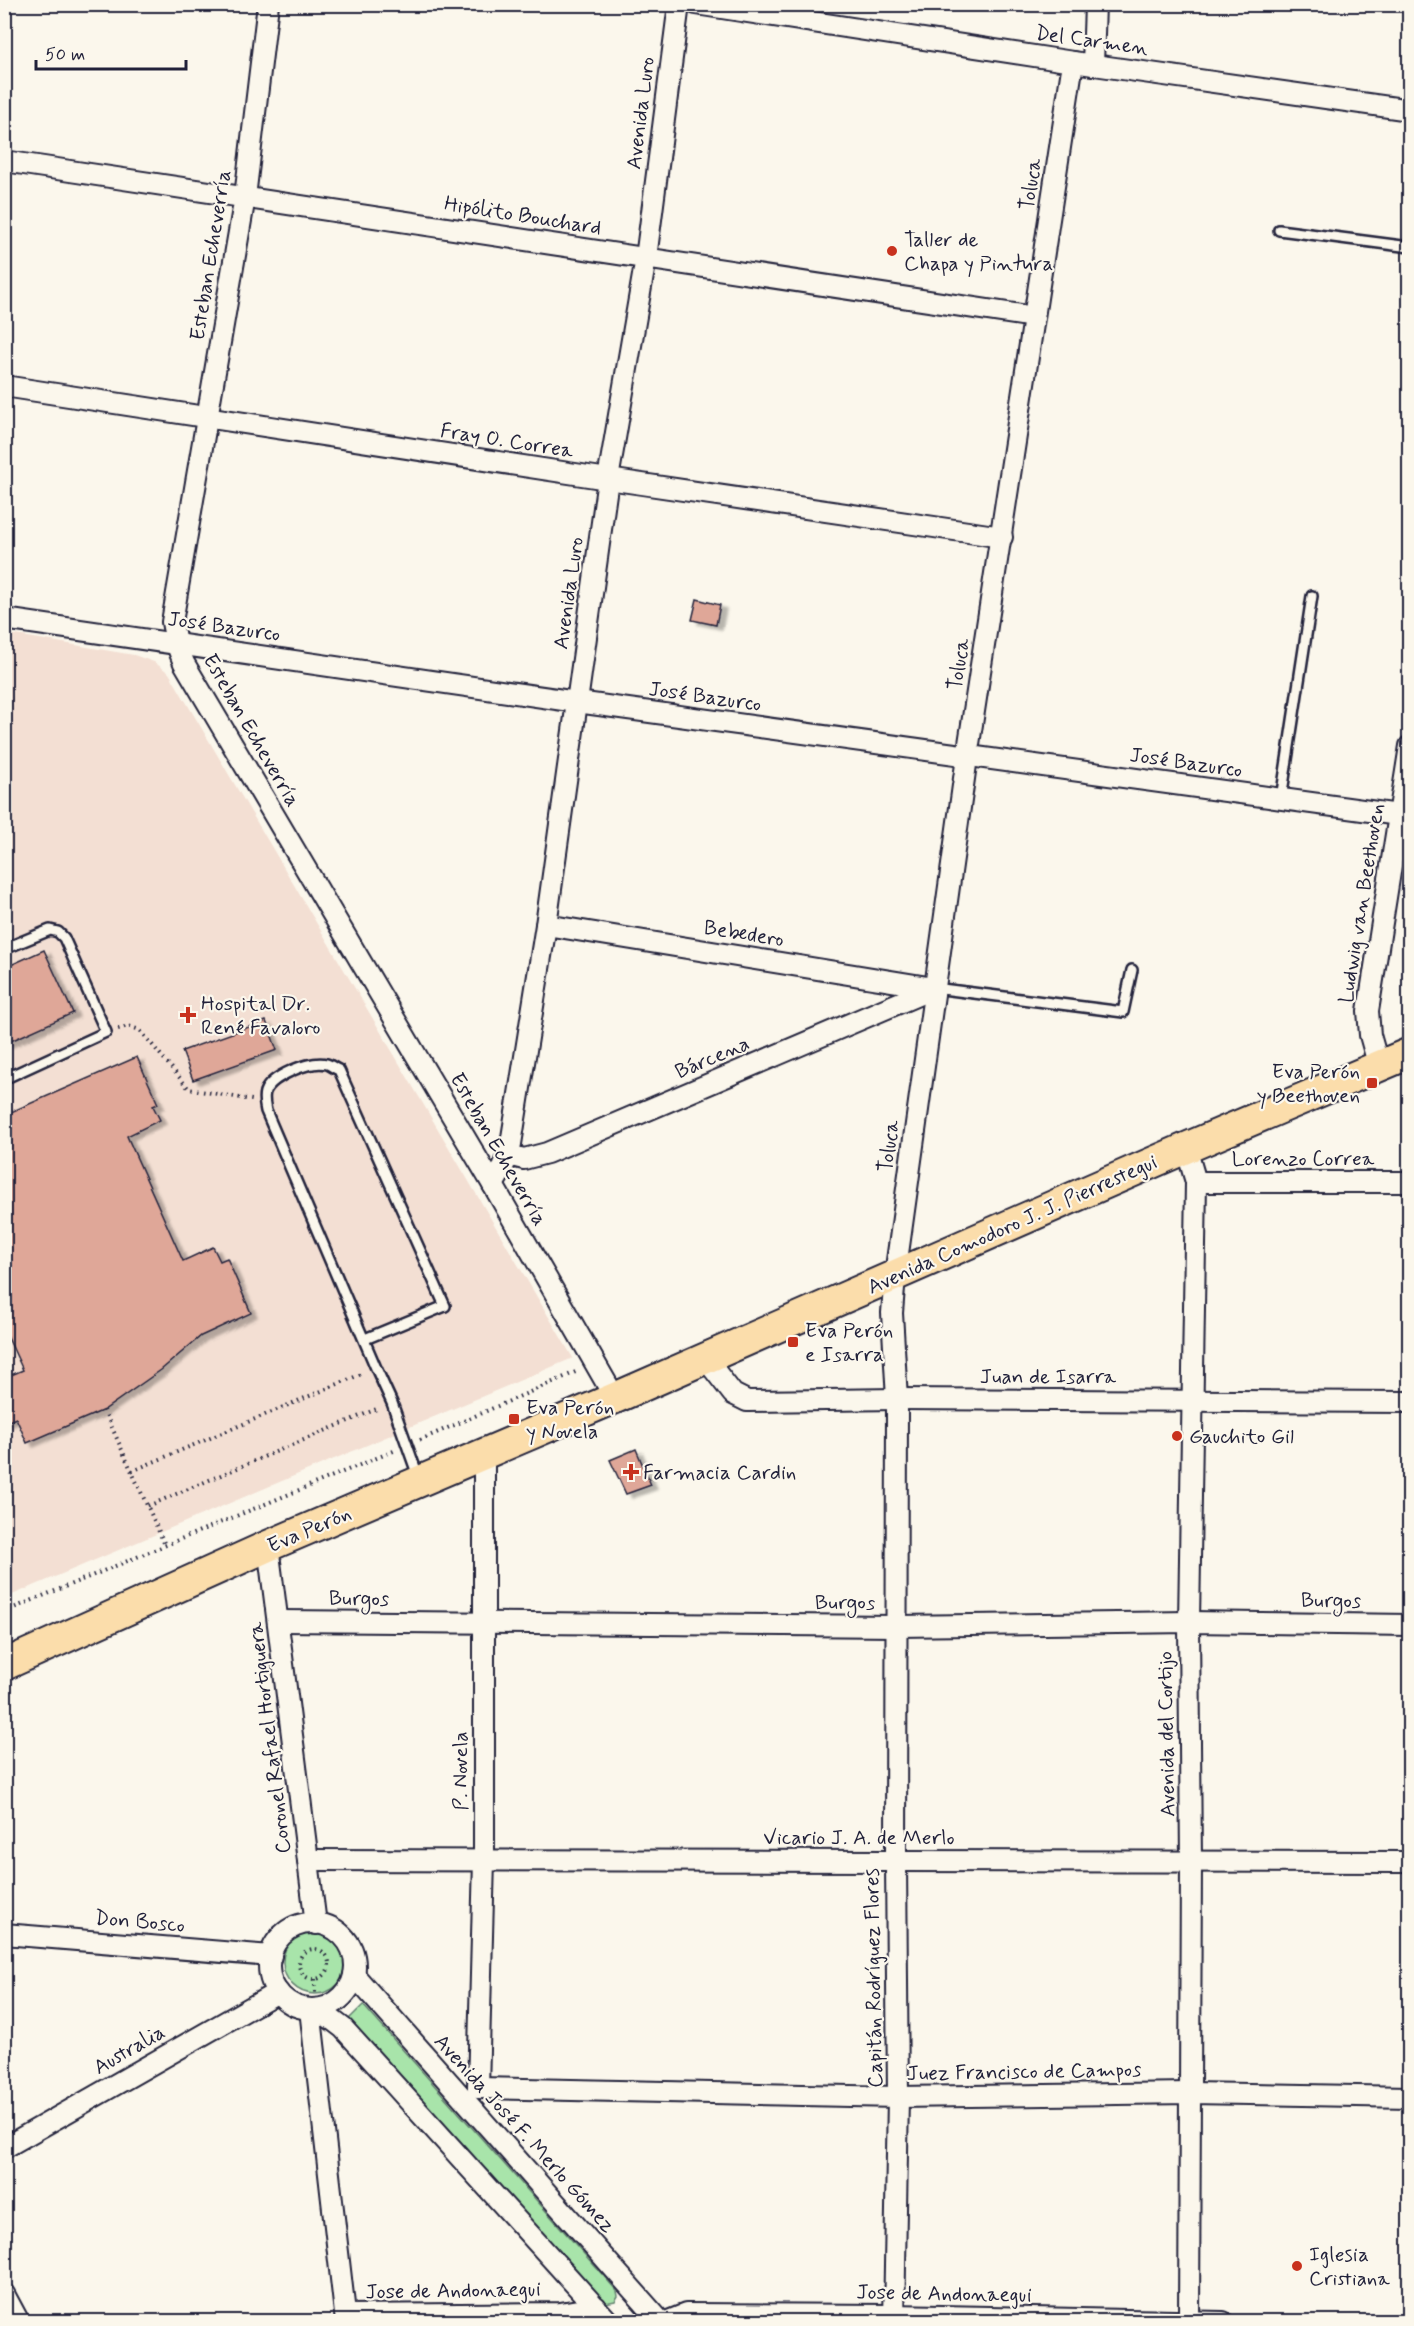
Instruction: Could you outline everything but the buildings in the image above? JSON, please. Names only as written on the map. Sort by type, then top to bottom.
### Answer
[{"type":"main road","name":"Avenida Comodoro J. J. Pierrestegui","points":[[615,1398],[1186,1148],[1410,1053]]},
{"type":"main road","name":"Eva Perón","points":[[4,1665],[268,1546],[615,1398]]},
{"type":"street","name":"Esteban Echeverría","points":[[268,4],[245,198],[172,622],[176,643],[190,673],[493,1185],[615,1398]]},
{"type":"street","name":"Avenida Luro","points":[[493,1185],[503,1168],[511,1144],[546,925],[608,479],[646,258],[679,4]]},
{"type":"street","name":"Del Carmen","points":[[696,4],[1410,110]]},
{"type":"street","name":"Toluca","points":[[895,1275],[967,757],[1034,316],[1095,4]]},
{"type":"street","name":"Hipólito Bouchard","points":[[4,161],[1034,316]]},
{"type":"street","name":"Fray O. Correa","points":[[4,386],[1002,537]]},
{"type":"street","name":"José Bazurco","points":[[4,619],[967,757],[1400,815]]},
{"type":"street","name":"Ludwig van Beethoven","points":[[1379,1067],[1370,1035],[1368,1011],[1410,746]]},
{"type":"street","name":"Bebedero","points":[[546,925],[934,988]]},
{"type":"street","name":"Bárcena","points":[[508,1155],[524,1159],[547,1153],[934,988]]},
{"type":"street","name":"Avenida del Cortijo","points":[[1186,1148],[1196,1182],[1189,1622],[1191,1862],[1189,2321]]},
{"type":"street","name":"Lorenzo Correa","points":[[1196,1182],[1410,1182]]},
{"type":"street","name":"Capitán Rodríguez Flores","points":[[894,2318],[898,2097],[897,1399],[892,1313],[895,1275]]},
{"type":"street","name":"Juan de Isarra","points":[[705,1358],[733,1394],[747,1401],[897,1399],[1410,1402]]},
{"type":"street","name":"P. Novela","points":[[472,2095],[484,1860],[484,1454]]},
{"type":"street","name":"Coronel Rafael Hortiguera","points":[[268,1546],[316,1924]]},
{"type":"street","name":"Burgos","points":[[279,1622],[898,1626],[1189,1622],[1410,1625]]},
{"type":"street","name":"Vicario J. A. de Merlo","points":[[308,1860],[1410,1862]]},
{"type":"street","points":[[314,2009],[330,2005],[341,1998],[349,1988],[354,1976],[355,1963],[347,1941],[328,1927],[316,1924],[299,1925],[290,1930],[274,1946],[270,1973],[278,1992],[292,2004],[314,2009],[343,2028],[603,2314]]},
{"type":"street","name":"Don Bosco","points":[[4,1934],[271,1956]]},
{"type":"street","name":"Avenida José F. Merlo Gómez","points":[[354,1976],[472,2095],[661,2322]]},
{"type":"street","name":"Australia","points":[[4,2148],[278,1992]]},
{"type":"street","points":[[314,2009],[346,2318]]},
{"type":"street","name":"Juez Francisco de Campos","points":[[472,2095],[898,2097],[1190,2093],[1410,2097]]},
{"type":"street","points":[[4,2294],[19,2322]]},
{"type":"street","name":"Jose de Andonaegui","points":[[346,2318],[603,2314]]},
{"type":"street","name":"Jose de Andonaegui","points":[[666,2322],[686,2314],[1222,2322]]},
{"type":"lane","points":[[1279,230],[1410,247]]},
{"type":"lane","points":[[1281,798],[1312,596]]},
{"type":"lane","points":[[4,949],[50,930],[58,932],[64,938],[106,1032],[4,1078]]},
{"type":"lane","points":[[934,988],[1123,1012],[1132,970]]},
{"type":"lane","points":[[364,1340],[446,1306],[339,1070],[326,1064],[311,1064],[291,1071],[272,1083],[266,1092],[264,1102],[266,1111],[364,1340],[376,1368],[392,1403],[420,1481]]},
{"type":"path","points":[[106,1032],[128,1026],[140,1030],[189,1089],[264,1102]]},
{"type":"path","points":[[4,1612],[408,1445],[595,1364]]},
{"type":"path","points":[[132,1471],[376,1368]]},
{"type":"path","points":[[148,1506],[392,1403]]},
{"type":"path","points":[[104,1410],[165,1545]]},
{"type":"path","points":[[318,1949],[328,1957],[329,1967],[320,1978],[309,1977],[300,1969],[302,1956],[306,1951],[318,1949]]},
{"type":"shaded area","name":"Hospital Dr. René Favaloro","points":[[4,633],[134,655],[154,662],[169,673],[573,1358],[5,1598]]},
{"type":"green space","points":[[309,1930],[321,1930],[338,1939],[345,1950],[347,1962],[345,1974],[338,1985],[321,1994],[309,1994],[297,1989],[288,1980],[283,1968],[283,1956],[288,1944],[297,1935]]},
{"type":"green space","points":[[363,2005],[617,2291],[618,2296],[615,2301],[605,2303],[349,2019]]},
{"type":"place","name":"Taller de Chapa y Pintura","points":[[892,251]]},
{"type":"place","name":"Hospital Dr. René Favaloro","points":[[188,1015]]},
{"type":"place","name":"Eva Perón y Beethoven","points":[[1372,1083]]},
{"type":"place","name":"Eva Perón e Isarra","points":[[793,1342]]},
{"type":"place","name":"Eva Perón y Novela","points":[[514,1419]]},
{"type":"place","name":"Gauchito Gil","points":[[1177,1436]]},
{"type":"place","name":"Farmacia Cardin","points":[[631,1472]]},
{"type":"place","name":"Iglesia Cristiana","points":[[1297,2266]]}]
